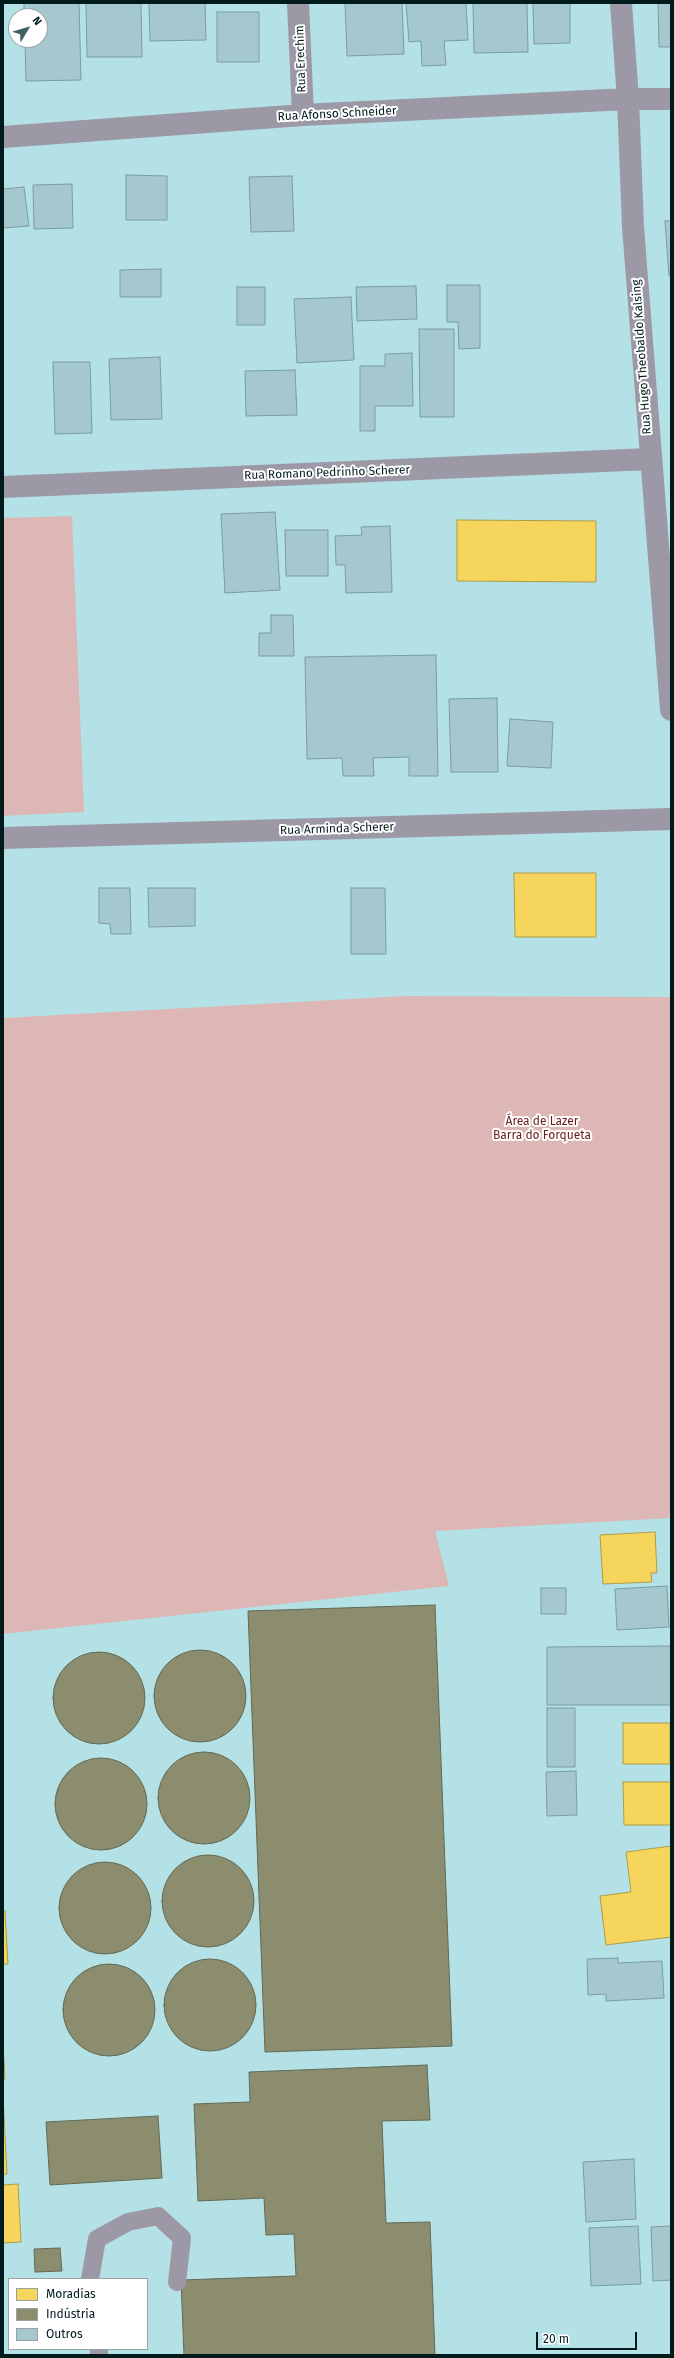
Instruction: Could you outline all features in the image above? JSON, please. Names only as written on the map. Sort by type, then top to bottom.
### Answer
[{"type":"street","name":"Rua Erechim","points":[[298,3],[303,115]]},
{"type":"street","name":"Rua Hugo Theobaldo Kalsing","points":[[621,3],[628,99],[633,227],[650,459],[671,710]]},
{"type":"street","name":"Rua Afonso Schneider","points":[[3,137],[303,115],[628,99],[671,99]]},
{"type":"street","name":"Rua Romano Pedrinho Scherer","points":[[3,487],[650,459]]},
{"type":"street","name":"Rua Arminda Scherer","points":[[3,838],[671,819]]},
{"type":"lane","points":[[90,2278],[97,2239],[128,2222],[158,2216],[182,2238],[177,2282]]},
{"type":"green space","points":[[72,516],[84,812],[3,816],[3,518]]},
{"type":"green space","name":"Área de Lazer Barra do Forqueta","points":[[406,996],[671,997],[671,1518],[435,1531],[449,1586],[3,1634],[3,1018]]},
{"type":"building: Moradias","points":[[457,520],[596,521],[596,582],[457,581]]},
{"type":"building: Moradias","points":[[514,873],[596,873],[596,937],[515,937]]},
{"type":"building: Moradias","points":[[655,1532],[657,1573],[651,1573],[652,1582],[603,1584],[600,1535]]},
{"type":"building: Moradias","points":[[623,1723],[670,1723],[670,1764],[623,1764]]},
{"type":"building: Moradias","points":[[623,1782],[671,1782],[671,1825],[624,1825]]},
{"type":"building: Moradias","points":[[671,1846],[671,1937],[606,1945],[600,1896],[631,1892],[626,1852]]},
{"type":"building: Moradias","points":[[5,1911],[8,1964],[3,1964],[3,1912]]},
{"type":"building: Moradias","points":[[3,2042],[5,2079],[3,2080]]},
{"type":"building: Moradias","points":[[3,2095],[7,2174],[3,2174]]},
{"type":"building: Moradias","points":[[18,2184],[21,2242],[3,2243],[3,2185]]},
{"type":"building: Indústria","points":[[435,1605],[452,2046],[265,2052],[248,1611]]},
{"type":"building: Indústria","points":[[200,1650],[209,1651],[226,1658],[238,1670],[245,1687],[245,1705],[238,1722],[226,1734],[209,1741],[200,1742],[191,1741],[174,1734],[162,1722],[155,1705],[154,1696],[155,1687],[162,1670],[174,1658],[191,1651]]},
{"type":"building: Indústria","points":[[99,1652],[117,1655],[132,1665],[142,1680],[145,1698],[142,1716],[132,1731],[117,1741],[99,1744],[81,1741],[66,1731],[56,1716],[53,1698],[56,1680],[66,1665],[81,1655]]},
{"type":"building: Indústria","points":[[204,1752],[222,1756],[237,1765],[246,1780],[250,1798],[246,1816],[237,1831],[222,1840],[204,1844],[186,1840],[171,1831],[162,1816],[158,1798],[162,1780],[171,1765],[186,1756]]},
{"type":"building: Indústria","points":[[101,1758],[119,1762],[133,1772],[143,1786],[147,1804],[143,1822],[133,1836],[119,1846],[101,1850],[83,1846],[69,1836],[59,1822],[55,1804],[59,1786],[69,1772],[83,1762]]},
{"type":"building: Indústria","points":[[208,1855],[226,1859],[240,1869],[250,1883],[254,1901],[250,1919],[240,1933],[226,1943],[208,1947],[190,1943],[176,1933],[166,1919],[162,1901],[166,1883],[176,1869],[190,1859]]},
{"type":"building: Indústria","points":[[105,1862],[123,1866],[138,1875],[147,1890],[151,1908],[147,1926],[138,1941],[123,1950],[105,1954],[87,1950],[72,1941],[63,1926],[59,1908],[63,1890],[72,1875],[87,1866]]},
{"type":"building: Indústria","points":[[210,1959],[228,1963],[242,1973],[252,1987],[256,2005],[252,2023],[242,2037],[228,2047],[210,2051],[192,2047],[178,2037],[168,2023],[164,2005],[168,1987],[178,1973],[192,1963]]},
{"type":"building: Indústria","points":[[109,1964],[118,1965],[135,1972],[147,1984],[154,2001],[154,2019],[147,2036],[135,2048],[118,2055],[109,2056],[100,2055],[83,2048],[71,2036],[64,2019],[63,2010],[64,2001],[71,1984],[83,1972],[100,1965]]},
{"type":"building: Indústria","points":[[427,2065],[430,2120],[382,2121],[386,2223],[430,2222],[435,2355],[184,2355],[181,2280],[296,2276],[294,2234],[266,2235],[264,2198],[198,2201],[194,2104],[250,2102],[249,2072]]},
{"type":"building: Indústria","points":[[158,2116],[162,2178],[50,2185],[46,2122]]},
{"type":"building: Indústria","points":[[60,2248],[62,2271],[35,2272],[34,2249]]},
{"type":"building: Outros","points":[[24,3],[79,3],[81,80],[26,81],[25,48],[48,48],[48,8],[24,8]]},
{"type":"building: Outros","points":[[86,3],[141,3],[142,57],[87,57]]},
{"type":"building: Outros","points":[[149,3],[205,3],[206,40],[150,41]]},
{"type":"building: Outros","points":[[345,3],[402,3],[404,54],[347,56]]},
{"type":"building: Outros","points":[[406,3],[466,3],[468,40],[444,41],[446,65],[422,66],[421,41],[409,42]]},
{"type":"building: Outros","points":[[473,3],[527,3],[528,52],[474,53]]},
{"type":"building: Outros","points":[[533,3],[570,3],[570,43],[534,44]]},
{"type":"building: Outros","points":[[658,3],[671,3],[671,47],[659,47]]},
{"type":"building: Outros","points":[[217,12],[259,12],[259,62],[217,62]]},
{"type":"building: Outros","points":[[126,175],[167,176],[167,220],[126,220]]},
{"type":"building: Outros","points":[[292,176],[294,231],[251,232],[249,177]]},
{"type":"building: Outros","points":[[72,184],[73,228],[34,229],[33,185]]},
{"type":"building: Outros","points":[[24,187],[29,226],[3,228],[3,189]]},
{"type":"building: Outros","points":[[665,221],[671,221],[671,276],[669,276]]},
{"type":"building: Outros","points":[[161,269],[161,297],[120,297],[120,270]]},
{"type":"building: Outros","points":[[447,285],[480,285],[480,348],[459,349],[458,322],[447,322]]},
{"type":"building: Outros","points":[[416,286],[417,319],[357,321],[356,287]]},
{"type":"building: Outros","points":[[237,287],[265,287],[265,325],[237,325]]},
{"type":"building: Outros","points":[[351,297],[354,360],[297,363],[294,299]]},
{"type":"building: Outros","points":[[419,329],[454,329],[454,417],[420,417]]},
{"type":"building: Outros","points":[[412,353],[413,406],[375,406],[375,431],[360,431],[360,366],[385,366],[385,354]]},
{"type":"building: Outros","points":[[160,357],[162,419],[111,420],[109,359]]},
{"type":"building: Outros","points":[[53,362],[90,362],[92,433],[55,434]]},
{"type":"building: Outros","points":[[295,370],[297,415],[246,416],[245,371]]},
{"type":"building: Outros","points":[[275,512],[280,590],[225,593],[221,514]]},
{"type":"building: Outros","points":[[390,526],[392,592],[346,593],[345,565],[336,565],[335,536],[362,535],[361,527]]},
{"type":"building: Outros","points":[[285,530],[328,530],[328,576],[286,576]]},
{"type":"building: Outros","points":[[271,615],[293,615],[294,656],[259,656],[259,633],[271,633]]},
{"type":"building: Outros","points":[[436,655],[438,776],[409,776],[409,757],[373,758],[374,776],[343,776],[342,758],[307,759],[305,657]]},
{"type":"building: Outros","points":[[497,698],[498,772],[451,772],[449,699]]},
{"type":"building: Outros","points":[[510,719],[553,722],[551,768],[507,766]]},
{"type":"building: Outros","points":[[99,888],[130,888],[131,934],[111,934],[110,924],[99,923]]},
{"type":"building: Outros","points":[[148,888],[195,888],[195,926],[149,927]]},
{"type":"building: Outros","points":[[351,888],[385,888],[386,954],[351,954]]},
{"type":"building: Outros","points":[[667,1586],[669,1627],[617,1630],[615,1589]]},
{"type":"building: Outros","points":[[541,1588],[566,1588],[566,1614],[541,1614]]},
{"type":"building: Outros","points":[[671,1646],[671,1705],[547,1705],[547,1647]]},
{"type":"building: Outros","points":[[547,1708],[575,1708],[575,1767],[547,1767]]},
{"type":"building: Outros","points":[[576,1771],[577,1815],[547,1816],[546,1772]]},
{"type":"building: Outros","points":[[618,1958],[618,1963],[662,1961],[664,1998],[606,2001],[606,1994],[588,1995],[587,1959]]},
{"type":"building: Outros","points":[[634,2159],[636,2219],[586,2222],[583,2162]]},
{"type":"building: Outros","points":[[638,2226],[641,2284],[591,2286],[589,2228]]},
{"type":"building: Outros","points":[[671,2226],[671,2280],[653,2281],[651,2227]]}]
